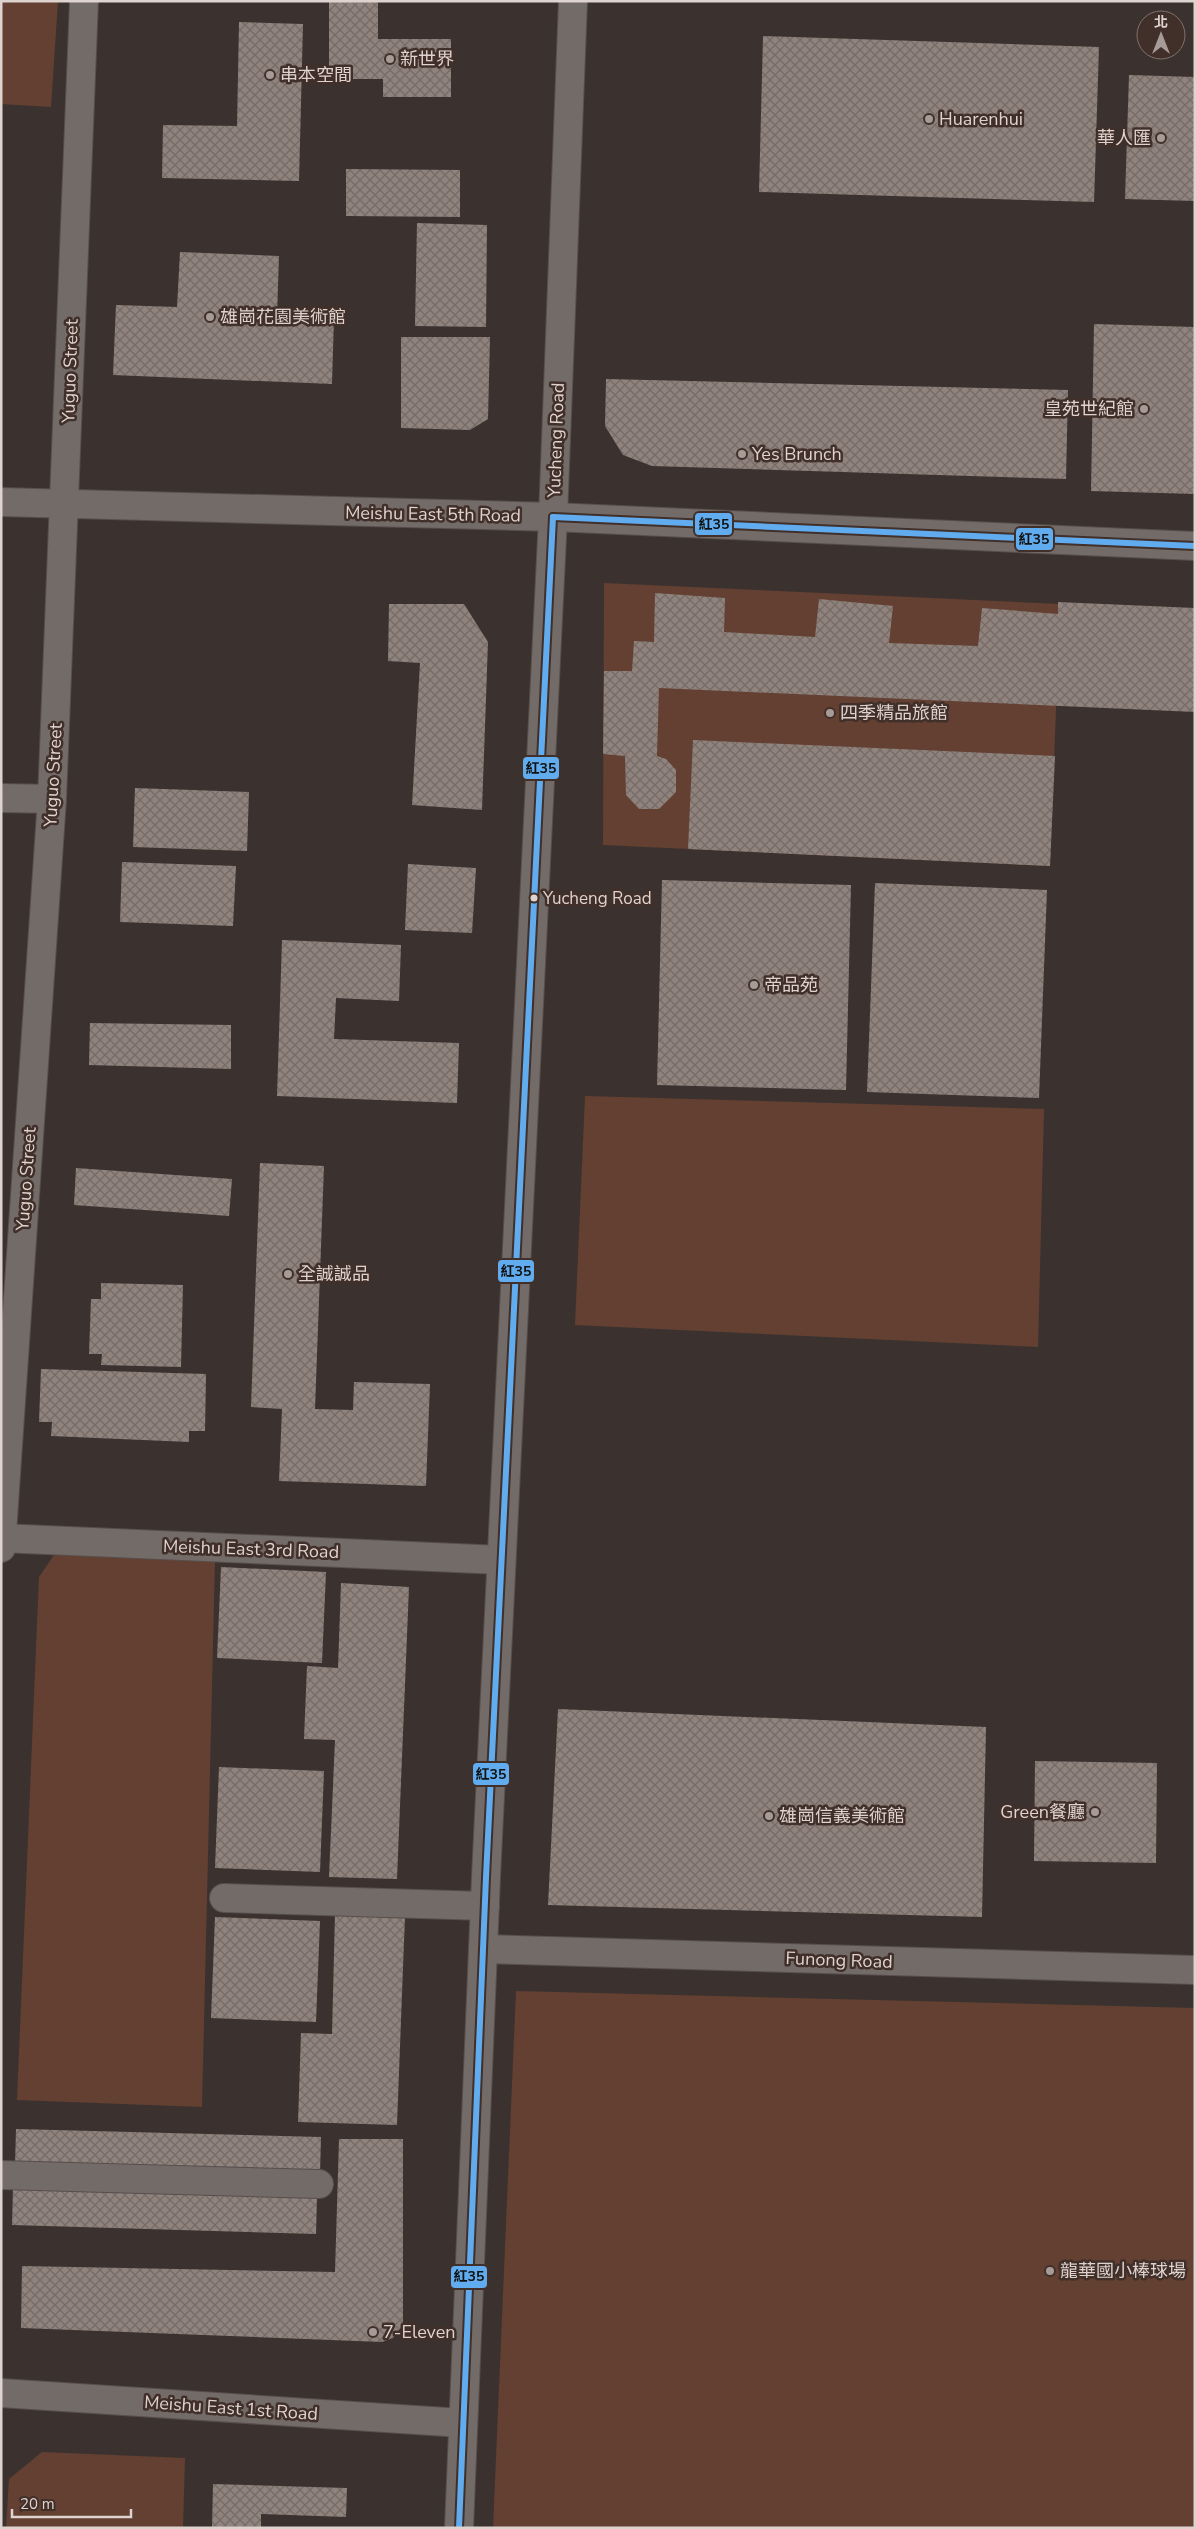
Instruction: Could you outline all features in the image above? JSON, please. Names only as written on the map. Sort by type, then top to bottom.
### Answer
[{"type":"street","name":"Yuguo Street","points":[[1,1548],[52,799],[84,1]]},
{"type":"street","name":"Yucheng Road","points":[[459,2528],[462,2423],[501,1560],[553,517],[573,1]]},
{"type":"street","name":"Meishu East 5th Road","points":[[1,502],[553,517],[1195,546]]},
{"type":"street","points":[[1,798],[52,799]]},
{"type":"street","name":"Meishu East 3rd Road","points":[[1,1538],[501,1560]]},
{"type":"street","points":[[224,1898],[485,1906]]},
{"type":"street","name":"Funong Road","points":[[483,1949],[1195,1970]]},
{"type":"street","points":[[1,2175],[319,2184]]},
{"type":"street","name":"Meishu East 1st Road","points":[[1,2393],[462,2423]]},
{"type":"shaded area","points":[[1,1],[58,1],[51,107],[1,104]]},
{"type":"shaded area","name":"四季精品旅館","points":[[604,583],[1060,604],[1050,866],[603,845]]},
{"type":"shaded area","points":[[585,1096],[1044,1109],[1038,1347],[575,1325]]},
{"type":"shaded area","points":[[54,1555],[215,1560],[202,2107],[17,2100],[39,1577]]},
{"type":"shaded area","points":[[516,1991],[1195,2008],[1195,2528],[493,2528]]},
{"type":"shaded area","points":[[42,2452],[185,2458],[183,2528],[6,2528],[9,2479]]},
{"type":"building","name":"新世界","points":[[329,1],[378,1],[378,39],[451,39],[451,97],[383,97],[383,79],[329,79]]},
{"type":"building","name":"串本空間","points":[[239,22],[303,24],[299,181],[162,178],[163,125],[237,126]]},
{"type":"building","name":"Huarenhui","points":[[763,36],[1099,47],[1094,202],[759,192]]},
{"type":"building","name":"華人匯","points":[[1129,75],[1195,77],[1195,201],[1125,199]]},
{"type":"building","points":[[346,169],[460,170],[460,217],[346,216]]},
{"type":"building","points":[[417,223],[487,225],[486,327],[415,326]]},
{"type":"building","name":"雄崗花園美術館","points":[[180,252],[279,256],[277,316],[334,318],[332,384],[113,375],[116,305],[177,307]]},
{"type":"building","name":"皇苑世紀館","points":[[1094,324],[1195,327],[1195,494],[1091,491]]},
{"type":"building","points":[[401,337],[490,337],[488,419],[470,430],[401,428]]},
{"type":"building","points":[[606,379],[1068,390],[1066,479],[652,466],[623,455],[605,426]]},
{"type":"building","points":[[655,593],[725,598],[724,632],[815,637],[819,599],[893,606],[889,643],[978,646],[982,608],[1058,614],[1058,602],[1195,608],[1195,712],[659,688],[657,756],[666,759],[676,770],[676,792],[659,809],[639,809],[626,795],[625,756],[603,754],[604,671],[632,671],[634,641],[654,642]]},
{"type":"building","points":[[389,604],[464,604],[488,642],[482,810],[412,805],[420,663],[388,661]]},
{"type":"building","points":[[693,740],[1055,756],[1050,866],[688,849]]},
{"type":"building","points":[[135,788],[249,792],[247,851],[133,847]]},
{"type":"building","points":[[122,862],[236,866],[233,926],[120,922]]},
{"type":"building","points":[[408,864],[476,868],[472,933],[405,930]]},
{"type":"building","name":"帝品苑","points":[[662,880],[851,885],[846,1090],[657,1085]]},
{"type":"building","points":[[875,883],[1047,890],[1039,1098],[867,1092]]},
{"type":"building","points":[[282,940],[401,945],[399,1001],[336,998],[334,1039],[459,1043],[457,1103],[277,1096]]},
{"type":"building","points":[[90,1023],[231,1025],[231,1069],[89,1065]]},
{"type":"building","name":"全誠誠品","points":[[260,1163],[324,1166],[315,1409],[353,1410],[354,1382],[430,1384],[426,1486],[279,1481],[282,1409],[251,1407]]},
{"type":"building","points":[[76,1168],[232,1179],[229,1216],[74,1205]]},
{"type":"building","points":[[101,1283],[183,1285],[181,1367],[101,1365],[102,1354],[89,1354],[91,1299],[101,1299]]},
{"type":"building","points":[[41,1369],[206,1374],[205,1431],[189,1431],[189,1442],[51,1436],[52,1422],[39,1422]]},
{"type":"building","points":[[221,1567],[326,1572],[322,1663],[217,1658]]},
{"type":"building","points":[[341,1583],[409,1587],[397,1879],[329,1877],[335,1740],[304,1739],[307,1666],[338,1668]]},
{"type":"building","name":"雄崗信義美術館","points":[[558,1709],[986,1727],[982,1917],[548,1905]]},
{"type":"building","name":"Green餐廳","points":[[1035,1761],[1157,1763],[1156,1863],[1034,1861]]},
{"type":"building","points":[[219,1767],[324,1771],[320,1872],[215,1868]]},
{"type":"building","points":[[335,1914],[405,1916],[397,2125],[298,2122],[301,2033],[332,2034]]},
{"type":"building","points":[[215,1917],[320,1921],[316,2022],[211,2018]]},
{"type":"building","points":[[16,2129],[321,2137],[320,2174],[15,2166]]},
{"type":"building","points":[[339,2139],[403,2139],[403,2325],[393,2338],[382,2342],[21,2328],[22,2266],[335,2272]]},
{"type":"building","points":[[13,2188],[317,2197],[316,2234],[12,2225]]},
{"type":"building","points":[[213,2484],[347,2488],[346,2517],[261,2514],[261,2528],[212,2528]]},
{"type":"transit line","name":"紅35","points":[[553,517],[1195,546]]},
{"type":"transit line","name":"紅35","points":[[459,2528],[486,1877],[553,517]]},
{"type":"place","name":"新世界","points":[[390,59]]},
{"type":"place","name":"串本空間","points":[[270,75]]},
{"type":"place","name":"Huarenhui","points":[[929,119]]},
{"type":"place","name":"華人匯","points":[[1161,138]]},
{"type":"place","name":"雄崗花園美術館","points":[[210,317]]},
{"type":"place","name":"皇苑世紀館","points":[[1144,409]]},
{"type":"place","name":"Yes Brunch","points":[[742,454]]},
{"type":"place","name":"四季精品旅館","points":[[830,713]]},
{"type":"place","name":"Yucheng Road","points":[[534,898]]},
{"type":"place","name":"帝品苑","points":[[754,985]]},
{"type":"place","name":"全誠誠品","points":[[288,1274]]},
{"type":"place","name":"Green餐廳","points":[[1095,1812]]},
{"type":"place","name":"雄崗信義美術館","points":[[769,1816]]},
{"type":"place","name":"龍華國小棒球場","points":[[1050,2271]]},
{"type":"place","name":"7-Eleven","points":[[373,2332]]}]
